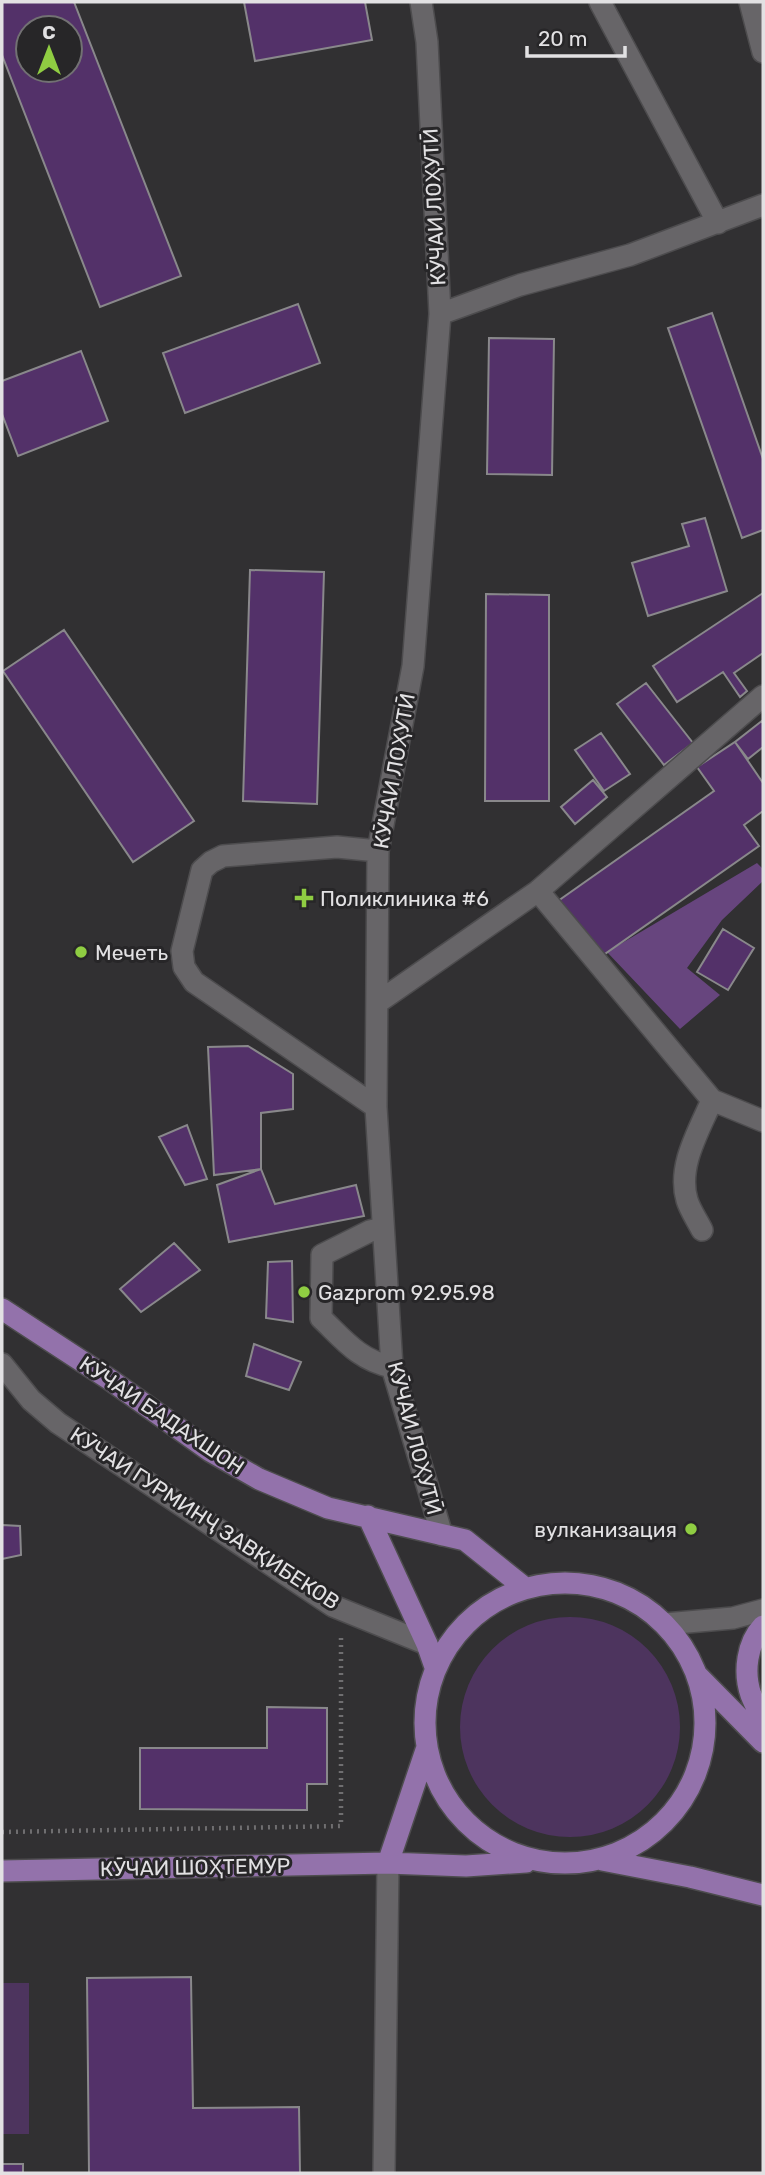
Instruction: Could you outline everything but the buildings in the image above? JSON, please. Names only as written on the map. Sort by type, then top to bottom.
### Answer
[{"type":"main road","name":"КӮЧАИ БАДАХШОН","points":[[2,1309],[109,1379],[210,1451],[259,1479],[328,1508],[368,1516]]},
{"type":"main road","points":[[368,1516],[465,1540],[525,1588]]},
{"type":"main road","points":[[368,1516],[435,1667]]},
{"type":"main road","points":[[536,1861],[497,1847],[464,1822],[440,1789],[426,1750],[424,1708],[435,1667],[471,1618],[525,1588],[563,1582],[600,1587],[635,1601],[665,1624],[698,1676],[763,1742]]},
{"type":"main road","points":[[763,1626],[754,1636],[747,1659],[750,1693],[763,1720]]},
{"type":"main road","points":[[602,1860],[654,1833],[691,1789],[706,1733],[698,1676]]},
{"type":"main road","points":[[388,1863],[426,1750]]},
{"type":"main road","points":[[602,1860],[763,1895]]},
{"type":"main road","name":"КӮЧАИ ШОҲТЕМУР","points":[[2,1871],[388,1863],[466,1866],[602,1860]]},
{"type":"street","name":"КӮЧАИ ЛОҲУТӢ","points":[[421,2],[427,42],[440,314],[413,666],[378,851],[376,1107],[392,1367],[442,1535]]},
{"type":"street","points":[[600,2],[718,223]]},
{"type":"street","points":[[750,2],[763,52]]},
{"type":"street","points":[[440,314],[520,285],[630,255],[763,205]]},
{"type":"street","points":[[377,1003],[538,891],[763,696]]},
{"type":"street","points":[[376,1107],[194,982],[184,967],[182,951],[202,870],[211,862],[223,856],[337,847],[378,851]]},
{"type":"street","points":[[538,891],[712,1100],[763,1121]]},
{"type":"street","points":[[702,1230],[687,1202],[685,1166],[712,1100]]},
{"type":"street","points":[[383,1228],[370,1231],[322,1255],[321,1318],[342,1341],[376,1363],[392,1367]]},
{"type":"street","name":"КӮЧАИ ГУРМИНҶ ЗАВҚИБЕКОВ","points":[[2,1364],[31,1400],[58,1423],[333,1606],[427,1644]]},
{"type":"street","points":[[665,1624],[733,1618],[763,1610]]},
{"type":"street","points":[[383,2173],[388,1863]]},
{"type":"path","points":[[2,1832],[341,1826],[341,1637],[333,1606]]},
{"type":"shaded area","points":[[757,863],[763,869],[763,881],[722,920],[687,968],[720,995],[680,1029],[607,952]]},
{"type":"shaded area","points":[[570,1617],[612,1625],[648,1649],[672,1685],[680,1727],[672,1769],[648,1805],[612,1829],[570,1837],[528,1829],[492,1805],[468,1769],[460,1727],[468,1685],[492,1649],[528,1625]]},
{"type":"shaded area","points":[[2,1983],[29,1983],[29,2134],[2,2134]]},
{"type":"place","name":"Поликлиника #6","points":[[304,898]]},
{"type":"place","name":"Мечеть","points":[[81,952]]},
{"type":"place","name":"Gazprom 92.95.98","points":[[304,1292]]},
{"type":"place","name":"вулканизация","points":[[691,1529]]}]
